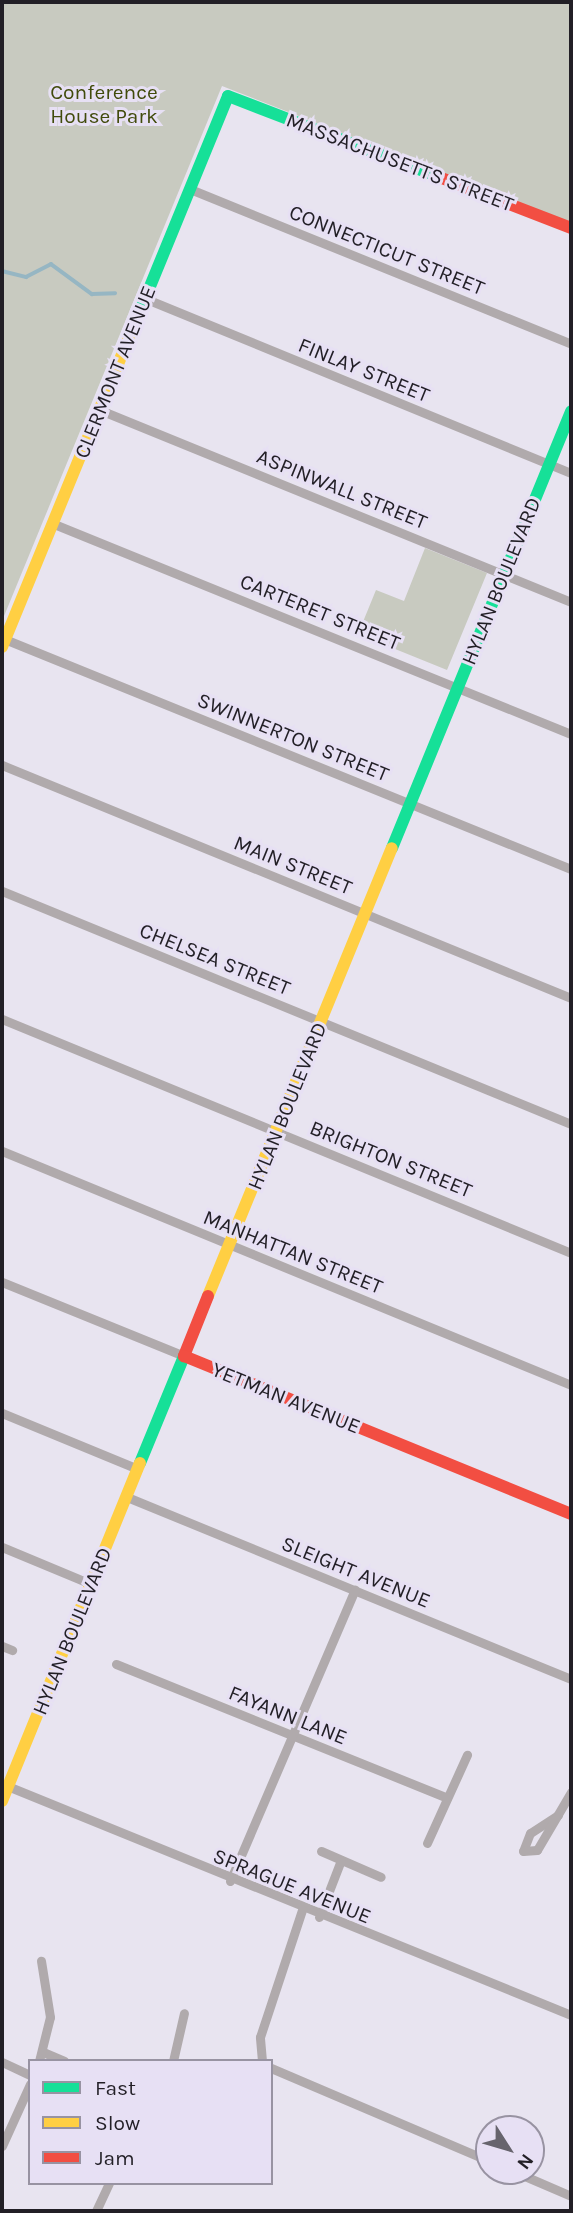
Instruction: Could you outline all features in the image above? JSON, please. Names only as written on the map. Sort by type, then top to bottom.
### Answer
[{"type":"street","name":"CLERMONT AVENUE","points":[[3,641],[54,524],[228,96]]},
{"type":"street","name":"MASSACHUSETTS STREET","points":[[228,96],[568,227]]},
{"type":"street","name":"CONNECTICUT STREET","points":[[190,189],[571,344]]},
{"type":"street","name":"FINLAY STREET","points":[[144,298],[571,473]]},
{"type":"street","name":"ASPINWALL STREET","points":[[100,410],[571,601]]},
{"type":"street","name":"HYLAN BOULEVARD","points":[[2,1801],[5,1785],[127,1497],[571,411]]},
{"type":"street","name":"CARTERET STREET","points":[[54,524],[571,734]]},
{"type":"street","name":"SWINNERTON STREET","points":[[3,641],[571,869]]},
{"type":"street","name":"MAIN STREET","points":[[2,765],[571,998]]},
{"type":"street","name":"CHELSEA STREET","points":[[2,891],[571,1124]]},
{"type":"street","name":"BRIGHTON STREET","points":[[2,1019],[571,1253]]},
{"type":"street","name":"MANHATTAN STREET","points":[[2,1151],[571,1385]]},
{"type":"street","name":"YETMAN AVENUE","points":[[2,1282],[571,1514]]},
{"type":"street","points":[[2,1413],[138,1469]]},
{"type":"street","name":"SLEIGHT AVENUE","points":[[127,1497],[571,1679]]},
{"type":"street","points":[[2,1547],[91,1584]]},
{"type":"street","points":[[230,1881],[355,1590]]},
{"type":"street","points":[[2,1646],[12,1650]]},
{"type":"street","name":"FAYANN LANE","points":[[116,1664],[447,1798]]},
{"type":"street","points":[[428,1843],[467,1755]]},
{"type":"street","name":"SPRAGUE AVENUE","points":[[5,1785],[230,1881],[571,2015]]},
{"type":"street","points":[[558,1815],[530,1833],[523,1851],[537,1850],[558,1815],[571,1792]]},
{"type":"street","points":[[321,1852],[380,1877]]},
{"type":"street","points":[[319,1917],[341,1860]]},
{"type":"street","points":[[262,2059],[260,2037],[302,1910]]},
{"type":"street","points":[[41,1961],[50,2003],[41,2057]]},
{"type":"street","points":[[173,2059],[184,2013]]},
{"type":"street","points":[[2,2062],[28,2074]]},
{"type":"street","points":[[273,2069],[475,2155]]},
{"type":"street","points":[[2,2146],[28,2088]]},
{"type":"street","points":[[96,2211],[108,2185]]},
{"type":"street","points":[[545,2185],[571,2196]]},
{"type":"green space","name":"Conference House Park","points":[[2,2],[571,2],[571,223],[222,86],[2,621]]},
{"type":"green space","points":[[425,548],[487,573],[447,670],[358,634],[376,590],[404,601]]},
{"type":"waterway","points":[[2,271],[26,277],[51,264],[92,294],[115,293]]},
{"type":"traffic: fast","points":[[135,323],[228,96],[439,177]]},
{"type":"traffic: fast","points":[[392,848],[571,411]]},
{"type":"traffic: fast","points":[[140,1463],[184,1356]]},
{"type":"traffic: slow","points":[[2,647],[135,323]]},
{"type":"traffic: slow","points":[[208,1296],[392,848]]},
{"type":"traffic: slow","points":[[2,1801],[140,1463]]},
{"type":"traffic: jam","points":[[439,177],[571,228]]},
{"type":"traffic: jam","points":[[208,1296],[184,1356],[571,1514]]}]
